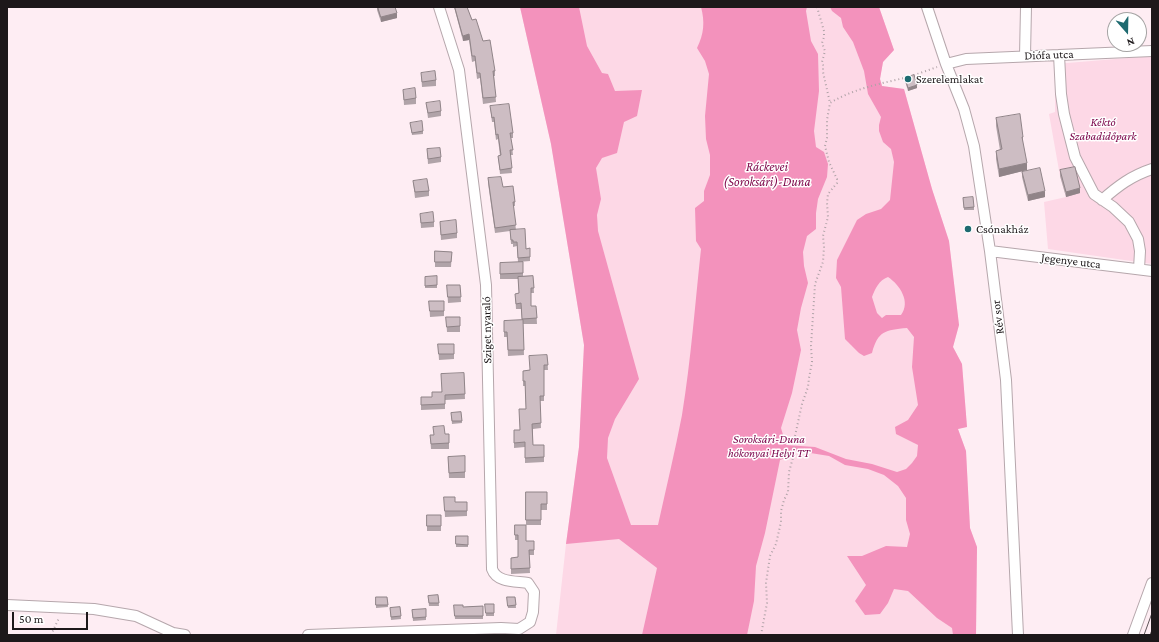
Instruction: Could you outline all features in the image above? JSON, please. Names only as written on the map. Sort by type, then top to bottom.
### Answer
[{"type":"street","name":"Sziget nyaraló","points":[[440,7],[459,70],[486,285],[492,569],[494,574],[504,580],[528,584],[534,592],[533,612],[530,622],[526,626],[520,629],[486,632]]},
{"type":"street","name":"Rév sor","points":[[927,7],[946,64],[964,109],[974,146],[990,250],[1006,380],[1018,635]]},
{"type":"street","points":[[1025,56],[1026,7]]},
{"type":"street","name":"Diófa utca","points":[[946,64],[966,59],[1152,50]]},
{"type":"street","points":[[1059,55],[1061,94],[1064,114],[1075,157],[1094,194],[1114,207],[1129,222],[1138,239],[1140,251],[1139,269]]},
{"type":"street","points":[[1102,200],[1123,182],[1137,174],[1152,169]]},
{"type":"street","name":"Jegenye utca","points":[[990,250],[1152,271]]},
{"type":"street","points":[[1133,635],[1152,583]]},
{"type":"street","points":[[7,605],[94,609],[136,616],[173,633],[185,635]]},
{"type":"street","points":[[308,635],[486,632]]},
{"type":"path","points":[[761,635],[767,603],[766,583],[770,556],[776,544],[781,522],[781,511],[788,492],[790,472],[795,452],[795,436],[802,404],[808,387],[812,362],[811,346],[815,284],[823,262],[823,236],[828,217],[828,194],[835,186],[837,179],[829,162],[825,146],[830,103],[823,72],[822,60],[825,51],[822,43],[824,31],[817,7]]},
{"type":"path","points":[[830,103],[843,95],[882,84],[886,81],[904,78],[946,64]]},
{"type":"path","points":[[51,635],[63,608]]},
{"type":"green space","name":"Soroksári-Duna hókonyai Helyi TT","points":[[520,7],[879,7],[894,50],[883,62],[880,79],[882,86],[904,89],[932,189],[949,241],[959,325],[953,347],[962,364],[967,427],[958,429],[966,451],[970,528],[977,547],[976,635],[556,635],[579,447],[584,345],[551,144]]},
{"type":"green space","name":"Kéktó Szabadidőpark","points":[[1152,56],[1152,264],[1048,249],[1044,202],[1066,197],[1060,176],[1049,114],[1055,112],[1055,64]]},
{"type":"water","name":"Ráckevei (Soroksári)-Duna","points":[[520,7],[579,7],[587,46],[602,73],[608,74],[615,91],[642,90],[637,116],[624,122],[617,153],[602,158],[596,168],[601,199],[597,215],[598,231],[639,379],[615,419],[608,438],[607,458],[631,525],[658,525],[682,415],[690,353],[701,249],[696,241],[695,208],[704,201],[704,191],[710,175],[710,155],[706,139],[705,116],[709,74],[705,61],[697,48],[703,28],[701,7],[807,7],[806,11],[811,41],[818,54],[819,91],[814,131],[816,147],[824,152],[828,164],[827,177],[818,199],[816,229],[807,236],[803,252],[804,266],[808,283],[797,330],[801,350],[792,393],[781,428],[786,445],[815,447],[846,459],[872,464],[897,472],[906,469],[917,456],[918,445],[896,434],[895,427],[908,420],[918,405],[912,367],[914,337],[907,328],[888,331],[877,340],[872,353],[864,356],[859,353],[845,339],[841,287],[836,278],[837,260],[857,220],[866,214],[881,209],[890,200],[894,162],[891,149],[883,142],[879,131],[881,117],[868,94],[864,71],[853,42],[843,27],[841,18],[832,11],[830,7],[879,7],[894,50],[883,62],[880,79],[882,86],[904,89],[932,189],[949,241],[959,325],[953,347],[962,364],[967,427],[958,429],[966,451],[970,528],[977,547],[976,635],[953,635],[952,628],[937,618],[908,591],[894,589],[888,603],[880,614],[865,615],[855,601],[866,585],[847,556],[862,556],[886,546],[907,547],[910,534],[906,520],[906,498],[898,486],[884,475],[868,469],[845,465],[829,456],[792,450],[789,457],[780,460],[765,533],[756,566],[754,601],[747,635],[642,635],[657,568],[619,539],[566,544],[579,447],[584,345],[551,144]],"holes":[[[888,277],[903,294],[905,305],[904,310],[901,315],[886,315],[882,318],[877,313],[872,297],[882,280]]]},
{"type":"building","points":[[378,7],[395,7],[397,13],[381,17]]},
{"type":"building","points":[[455,7],[467,7],[472,20],[476,19],[483,41],[490,40],[495,71],[493,71],[496,97],[483,98],[480,73],[477,73],[475,56],[472,56],[469,34],[463,36]]},
{"type":"building","points":[[435,71],[436,80],[422,82],[421,73]]},
{"type":"building","points":[[914,75],[917,85],[908,88],[905,78]]},
{"type":"building","points":[[415,88],[416,98],[404,100],[403,90]]},
{"type":"building","points":[[440,101],[441,111],[428,113],[426,103]]},
{"type":"building","points":[[509,104],[513,133],[510,133],[513,150],[510,150],[512,168],[500,170],[498,156],[501,155],[498,134],[496,135],[494,117],[492,118],[490,106]]},
{"type":"building","points":[[1020,114],[1022,137],[1027,163],[999,169],[996,151],[1002,149],[996,118]]},
{"type":"building","points":[[422,121],[423,131],[412,133],[410,123]]},
{"type":"building","points":[[440,148],[441,157],[428,159],[427,149]]},
{"type":"building","points":[[1075,167],[1080,188],[1066,192],[1060,170]]},
{"type":"building","points":[[1040,168],[1045,191],[1028,195],[1022,172]]},
{"type":"building","points":[[501,177],[503,187],[513,186],[515,202],[513,202],[516,225],[495,228],[488,178]]},
{"type":"building","points":[[427,179],[429,191],[415,192],[413,181]]},
{"type":"building","points":[[973,197],[974,207],[964,208],[963,198]]},
{"type":"building","points":[[433,212],[434,222],[421,223],[420,214]]},
{"type":"building","points":[[456,220],[457,233],[441,235],[440,222]]},
{"type":"building","points":[[525,229],[526,249],[530,248],[530,257],[518,258],[517,242],[513,242],[513,240],[511,240],[510,230]]},
{"type":"building","points":[[435,251],[452,252],[451,262],[435,262]]},
{"type":"building","points":[[523,262],[523,273],[500,274],[500,263]]},
{"type":"building","points":[[437,276],[437,285],[425,286],[425,277]]},
{"type":"building","points":[[533,276],[534,288],[531,288],[531,306],[536,306],[537,318],[522,319],[521,303],[516,304],[515,294],[519,293],[518,277]]},
{"type":"building","points":[[447,285],[460,285],[461,297],[448,297]]},
{"type":"building","points":[[429,301],[444,301],[444,311],[430,311]]},
{"type":"building","points":[[446,317],[460,317],[460,326],[447,327]]},
{"type":"building","points":[[523,320],[524,350],[508,350],[507,332],[504,332],[504,321]]},
{"type":"building","points":[[438,344],[454,344],[454,354],[439,354]]},
{"type":"building","points":[[547,355],[548,365],[544,365],[544,396],[540,396],[541,423],[532,424],[533,445],[544,445],[544,457],[525,458],[525,442],[514,443],[514,430],[520,430],[519,409],[526,409],[525,381],[523,381],[523,371],[530,370],[529,356]]},
{"type":"building","points":[[464,373],[465,394],[445,395],[445,404],[421,405],[421,397],[432,397],[432,392],[442,392],[441,374]]},
{"type":"building","points":[[461,412],[462,421],[452,421],[451,413]]},
{"type":"building","points":[[444,426],[445,434],[449,434],[449,443],[431,444],[430,435],[434,435],[433,427]]},
{"type":"building","points":[[465,456],[465,472],[449,473],[448,457]]},
{"type":"building","points":[[526,492],[547,492],[547,504],[541,504],[541,520],[526,520]]},
{"type":"building","points":[[444,497],[455,497],[455,502],[467,502],[467,511],[445,511]]},
{"type":"building","points":[[427,515],[441,515],[441,526],[427,526]]},
{"type":"building","points":[[515,525],[526,525],[526,541],[534,541],[534,550],[529,550],[530,568],[511,569],[511,558],[518,557],[518,535],[515,535]]},
{"type":"building","points":[[456,536],[468,536],[468,545],[456,544]]},
{"type":"building","points":[[438,595],[439,603],[429,603],[428,596]]},
{"type":"building","points":[[376,597],[387,597],[388,605],[376,605]]},
{"type":"building","points":[[507,597],[515,597],[516,605],[508,606]]},
{"type":"building","points":[[485,604],[494,604],[494,613],[486,613]]},
{"type":"building","points":[[454,605],[463,605],[463,607],[483,606],[483,616],[455,616]]},
{"type":"building","points":[[400,607],[401,616],[391,617],[390,608]]},
{"type":"building","points":[[426,609],[426,617],[413,618],[412,610]]},
{"type":"tram line","points":[[1144,635],[1152,613]]},
{"type":"tram line","points":[[1150,635],[1152,630]]},
{"type":"place","name":"Szerelemlakat","points":[[908,79]]},
{"type":"place","name":"Csónakház","points":[[968,229]]}]
